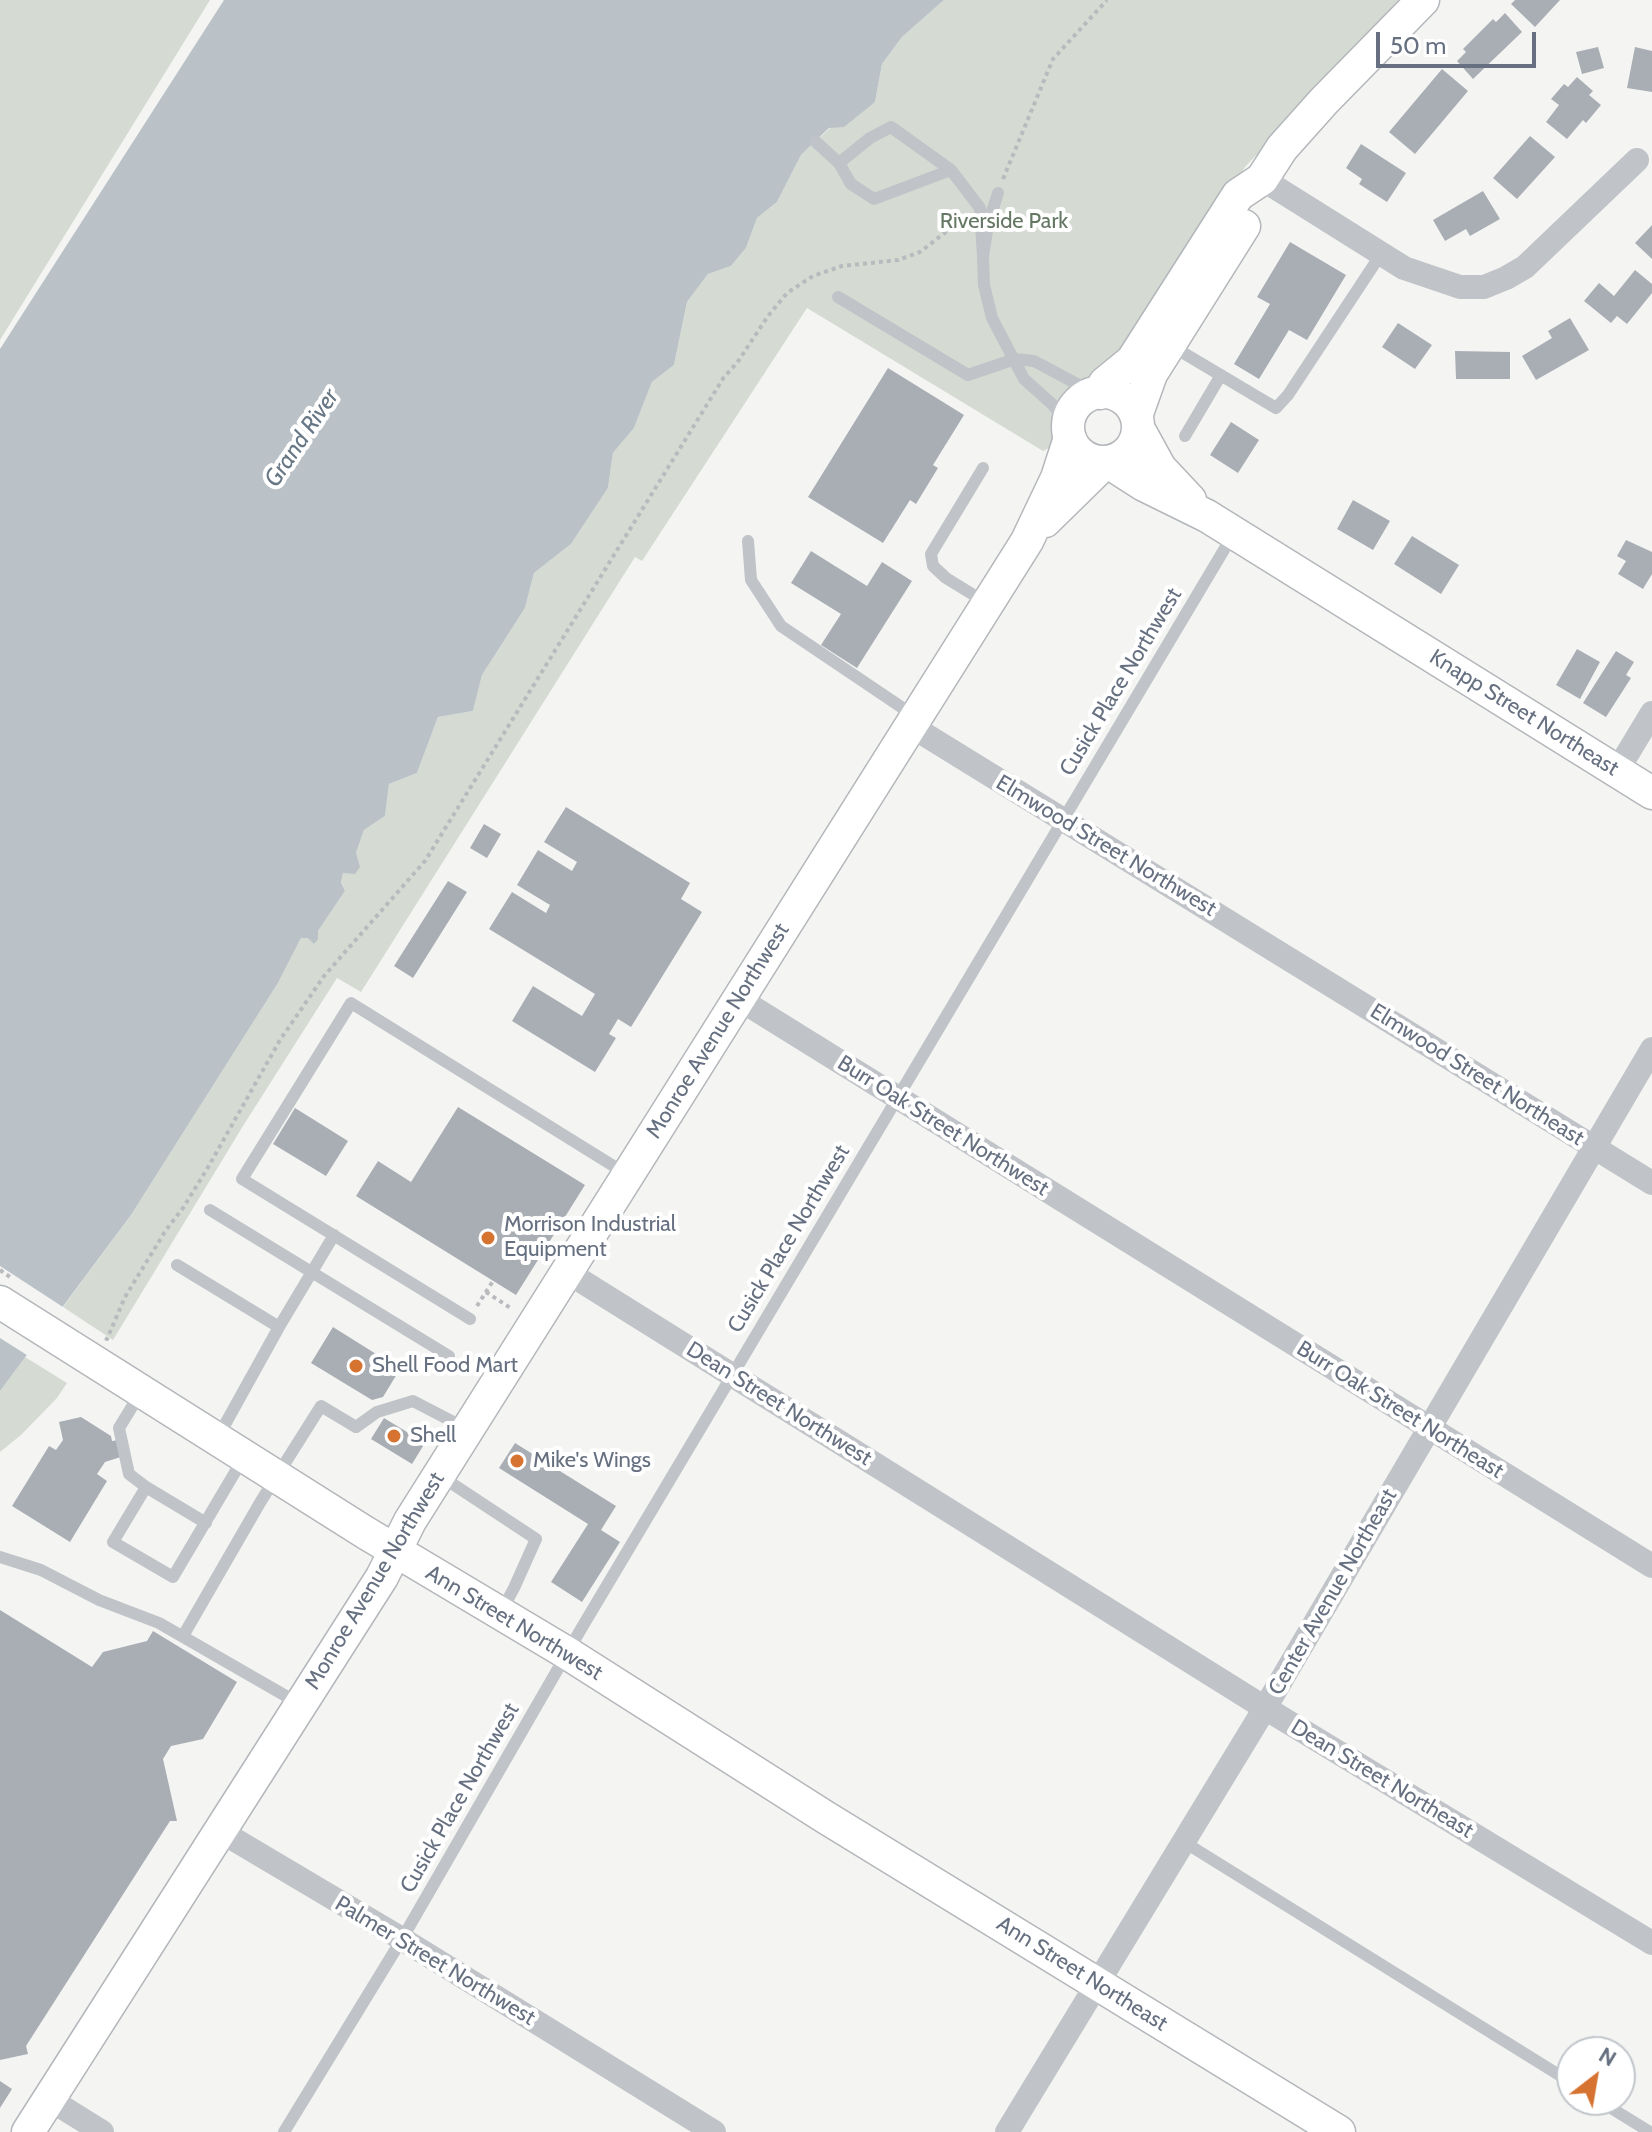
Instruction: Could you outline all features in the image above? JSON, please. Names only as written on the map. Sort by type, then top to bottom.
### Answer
[{"type":"main road","points":[[1104,462],[1125,454],[1132,447],[1160,338],[1238,195],[1262,179],[1282,148],[1324,101],[1423,0]]},
{"type":"main road","points":[[1160,338],[1097,393],[1079,402],[1070,416],[1069,431],[1082,454],[1104,462],[1207,516]]},
{"type":"main road","points":[[1097,393],[1118,396],[1132,408],[1160,468],[1207,516]]},
{"type":"main road","name":"Monroe Avenue Northwest","points":[[28,2132],[382,1577],[394,1550],[439,1475],[1027,541],[1057,478],[1069,431]]},
{"type":"main road","name":"Monroe Avenue Northwest","points":[[1027,541],[1104,462]]},
{"type":"main road","name":"Knapp Street Northeast","points":[[1207,516],[1652,793]]},
{"type":"main road","name":"Ann Street Northwest","points":[[0,1302],[216,1440],[567,1653],[825,1817]]},
{"type":"main road","name":"Ann Street Northeast","points":[[825,1817],[1339,2132]]},
{"type":"street","points":[[1262,179],[1404,268],[1460,287],[1484,287],[1525,267],[1637,160]]},
{"type":"street","points":[[1617,771],[1652,713]]},
{"type":"street","name":"Elmwood Street Northwest","points":[[913,722],[1062,819],[1302,966]]},
{"type":"street","name":"Elmwood Street Northeast","points":[[1302,966],[1652,1183]]},
{"type":"street","name":"Burr Oak Street Northwest","points":[[739,999],[1148,1253]]},
{"type":"street","name":"Center Avenue Northeast","points":[[1007,2132],[1265,1708],[1652,1049]]},
{"type":"street","name":"Burr Oak Street Northeast","points":[[1148,1253],[1652,1566]]},
{"type":"street","name":"Dean Street Northwest","points":[[567,1272],[991,1535]]},
{"type":"street","name":"Dean Street Northeast","points":[[991,1535],[1265,1708],[1652,1943]]},
{"type":"street","name":"Palmer Street Northwest","points":[[220,1831],[402,1939],[714,2132]]},
{"type":"street","points":[[49,2099],[102,2132]]},
{"type":"lane","points":[[839,163],[870,138],[891,127],[951,170],[980,208],[984,285],[992,318],[1024,379],[1052,404],[1069,431]]},
{"type":"lane","points":[[816,142],[839,163],[851,184],[874,199],[951,170]]},
{"type":"lane","points":[[983,256],[988,224],[998,193]]},
{"type":"lane","points":[[1160,338],[1276,408],[1288,395],[1381,254]]},
{"type":"lane","points":[[838,297],[968,375],[1015,359],[1034,361],[1097,393]]},
{"type":"lane","points":[[1185,436],[1221,375]]},
{"type":"lane","points":[[983,468],[931,554],[933,566],[946,578],[987,604]]},
{"type":"lane","name":"Cusick Place Northwest","points":[[284,2132],[402,1939],[567,1653],[1234,533]]},
{"type":"lane","points":[[748,541],[751,580],[781,626],[913,722]]},
{"type":"lane","points":[[470,1319],[242,1179],[351,1003],[628,1175]]},
{"type":"lane","points":[[210,1210],[449,1356]]},
{"type":"lane","points":[[216,1440],[334,1235]]},
{"type":"lane","points":[[177,1265],[279,1327]]},
{"type":"lane","points":[[141,1392],[120,1425],[129,1474],[206,1523]]},
{"type":"lane","points":[[183,1636],[321,1406],[356,1427],[377,1412],[413,1401],[468,1429]]},
{"type":"lane","points":[[146,1487],[113,1542],[173,1577],[244,1457]]},
{"type":"lane","points":[[439,1475],[536,1539],[500,1613]]},
{"type":"lane","points":[[0,1557],[41,1570],[99,1600],[159,1623],[300,1705]]},
{"type":"lane","points":[[1184,1842],[1556,2073]]},
{"type":"lane","points":[[1624,2116],[1650,2132]]},
{"type":"path","points":[[998,193],[1053,59],[1107,0]]},
{"type":"path","points":[[107,1339],[125,1297],[207,1169],[280,1040],[324,976],[425,861],[724,377],[768,316],[787,293],[813,276],[842,266],[898,260],[920,252],[980,208]]},
{"type":"path","points":[[470,1319],[493,1281]]},
{"type":"path","points":[[486,1292],[514,1310]]},
{"type":"green space","points":[[0,0],[210,0],[0,340]]},
{"type":"green space","name":"Riverside Park","points":[[944,0],[1405,0],[1245,167],[1128,352],[1070,399],[1053,446],[1043,451],[807,308],[642,561],[635,557],[361,992],[337,978],[113,1340],[63,1307],[131,1215],[278,983],[301,938],[308,938],[318,931],[345,891],[341,881],[343,873],[356,853],[364,830],[385,816],[389,784],[417,773],[438,717],[473,711],[482,675],[525,608],[534,573],[571,544],[608,488],[613,453],[634,428],[652,382],[674,365],[687,302],[708,274],[731,266],[746,248],[757,218],[777,202],[801,155],[830,128],[875,102],[882,64],[902,37]]},
{"type":"green space","points":[[25,1357],[67,1383],[57,1398],[0,1452],[0,1391]]},
{"type":"water","name":"Grand River","points":[[224,0],[944,0],[902,37],[882,64],[875,102],[844,127],[829,128],[801,155],[777,202],[757,218],[746,248],[731,266],[708,274],[687,302],[674,365],[652,382],[634,428],[613,453],[608,488],[571,544],[534,573],[525,608],[482,675],[473,711],[438,717],[417,773],[389,784],[385,816],[364,830],[356,853],[360,867],[355,874],[343,873],[341,882],[345,891],[318,931],[318,939],[314,944],[308,938],[301,938],[278,983],[131,1215],[0,1391],[0,349]]},
{"type":"pier","points":[[0,1266],[66,1309],[30,1357],[0,1338]]},
{"type":"building","points":[[1515,0],[1560,0],[1535,27],[1511,4]]},
{"type":"building","points":[[1505,13],[1522,32],[1473,79],[1457,61],[1466,52],[1463,49],[1493,19],[1496,22]]},
{"type":"building","points":[[1598,47],[1604,68],[1582,74],[1576,52]]},
{"type":"building","points":[[1635,47],[1652,51],[1652,92],[1627,88]]},
{"type":"building","points":[[1442,69],[1468,91],[1415,154],[1389,132]]},
{"type":"building","points":[[1577,77],[1593,91],[1589,95],[1601,105],[1567,139],[1546,122],[1559,105],[1551,99],[1564,84],[1568,87]]},
{"type":"building","points":[[1530,136],[1555,157],[1517,199],[1493,178]]},
{"type":"building","points":[[1361,144],[1406,173],[1387,202],[1359,184],[1362,179],[1346,168]]},
{"type":"building","points":[[1483,191],[1500,219],[1470,236],[1466,229],[1445,241],[1433,220]]},
{"type":"building","points":[[1652,225],[1652,259],[1635,243]]},
{"type":"building","points":[[1290,242],[1346,275],[1307,340],[1289,330],[1259,379],[1234,364],[1270,304],[1257,297]]},
{"type":"building","points":[[1635,270],[1652,284],[1652,293],[1627,324],[1617,316],[1611,323],[1584,301],[1599,283],[1614,296]]},
{"type":"building","points":[[1570,318],[1589,350],[1536,380],[1522,356],[1552,338],[1548,331]]},
{"type":"building","points":[[1398,323],[1432,345],[1415,369],[1382,347]]},
{"type":"building","points":[[1455,351],[1510,352],[1510,379],[1456,379]]},
{"type":"building","points":[[888,368],[964,415],[933,465],[938,468],[916,504],[910,500],[883,543],[808,497]]},
{"type":"building","points":[[1231,422],[1259,440],[1238,473],[1210,455]]},
{"type":"building","points":[[1353,500],[1390,521],[1373,550],[1337,529]]},
{"type":"building","points":[[1412,536],[1459,565],[1441,594],[1394,564]]},
{"type":"building","points":[[1626,540],[1652,552],[1652,574],[1643,589],[1618,574],[1626,561],[1617,556]]},
{"type":"building","points":[[811,551],[867,586],[882,562],[912,581],[857,668],[821,645],[841,614],[791,583]]},
{"type":"building","points":[[1577,649],[1600,662],[1580,699],[1556,685]]},
{"type":"building","points":[[1616,651],[1634,662],[1626,675],[1631,678],[1606,717],[1583,703]]},
{"type":"building","points":[[566,807],[690,883],[681,899],[702,912],[631,1027],[618,1019],[609,1034],[616,1038],[595,1072],[512,1021],[533,986],[582,1016],[595,994],[489,929],[512,892],[546,913],[550,905],[517,885],[538,850],[572,871],[577,862],[544,842]]},
{"type":"building","points":[[484,824],[501,834],[487,858],[470,848]]},
{"type":"building","points":[[448,881],[467,892],[413,978],[394,966]]},
{"type":"building","name":"Morrison Industrial Equipment","points":[[458,1107],[585,1185],[516,1295],[356,1196],[378,1161],[411,1182]]},
{"type":"building","points":[[295,1108],[348,1141],[326,1176],[273,1144]]},
{"type":"building","name":"Shell Food Mart","points":[[333,1327],[400,1369],[383,1397],[372,1400],[311,1363]]},
{"type":"building","points":[[81,1417],[111,1436],[112,1441],[126,1439],[130,1454],[105,1462],[97,1474],[107,1481],[70,1542],[12,1506],[49,1446],[56,1450],[63,1440],[59,1422]]},
{"type":"building","points":[[384,1418],[425,1443],[412,1464],[371,1439]]},
{"type":"building","points":[[515,1443],[616,1506],[601,1530],[620,1542],[582,1602],[551,1582],[588,1524],[499,1468]]},
{"type":"building","points":[[0,1610],[92,1667],[103,1652],[147,1641],[153,1631],[237,1682],[203,1739],[171,1746],[163,1759],[177,1821],[170,1821],[26,2046],[28,2054],[0,2060]]},
{"type":"building","points":[[0,2081],[12,2089],[0,2108]]},
{"type":"place","name":"Morrison Industrial Equipment","points":[[488,1238]]},
{"type":"place","name":"Shell Food Mart","points":[[356,1366]]},
{"type":"place","name":"Shell","points":[[394,1436]]},
{"type":"place","name":"Mike's Wings","points":[[517,1461]]}]
